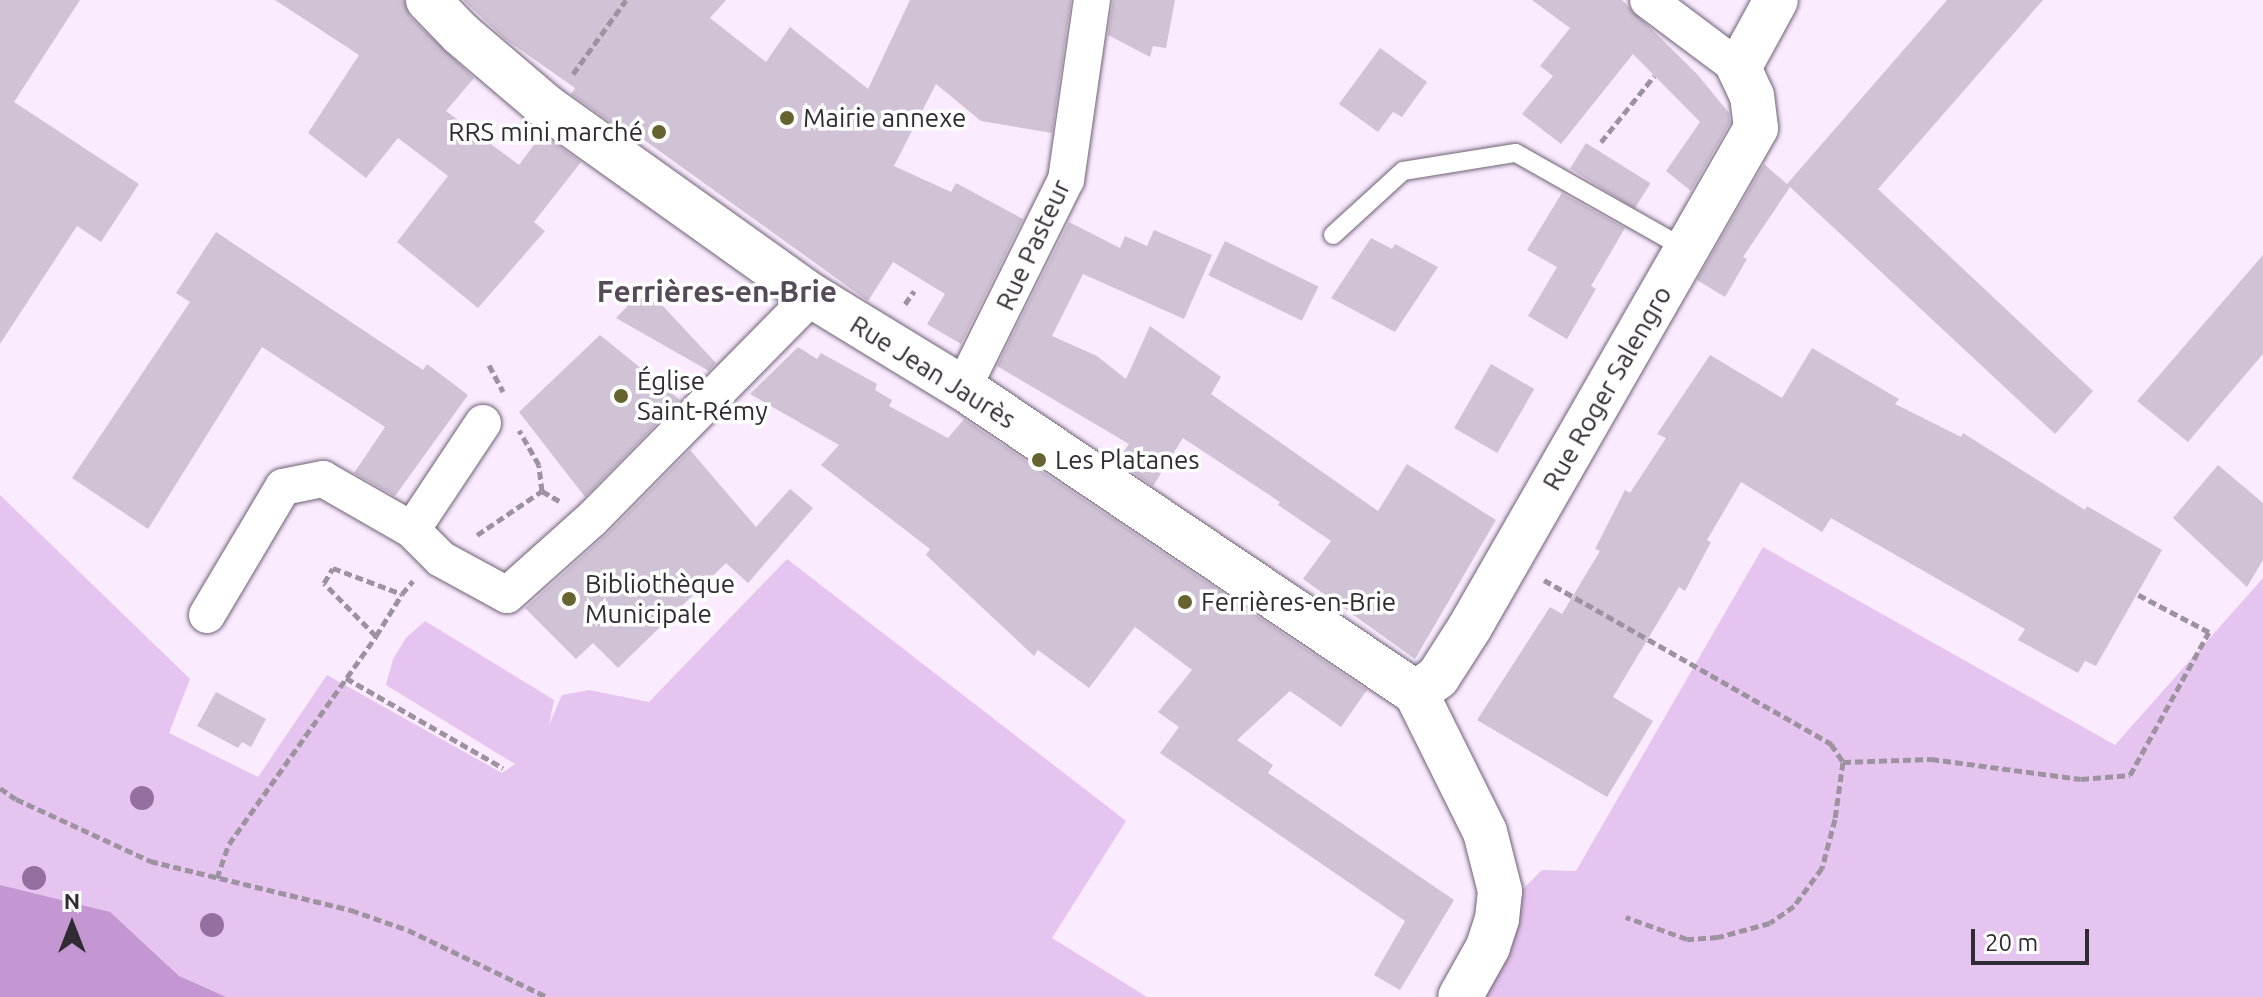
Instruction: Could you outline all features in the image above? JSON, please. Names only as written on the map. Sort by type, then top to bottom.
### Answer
[{"type":"main road","name":"Rue Jean Jaurès","points":[[428,0],[461,34],[548,108],[812,296],[963,388],[1416,693]]},
{"type":"main road","points":[[1739,68],[1776,0]]},
{"type":"main road","name":"Rue Roger Salengro","points":[[1416,693],[1438,677],[1470,627],[1756,128],[1752,96],[1739,68]]},
{"type":"main road","points":[[1416,693],[1485,832],[1500,891],[1497,919],[1488,947],[1460,997]]},
{"type":"street","name":"Rue Pasteur","points":[[963,388],[1066,180],[1092,0]]},
{"type":"street","points":[[1648,0],[1739,68]]},
{"type":"street","points":[[207,615],[283,487],[323,479],[412,530],[441,559],[507,595],[592,519],[812,296]]},
{"type":"street","points":[[412,530],[502,414]]},
{"type":"lane","points":[[1333,235],[1403,171],[1516,153],[1686,249]]},
{"type":"path","points":[[548,108],[626,0]]},
{"type":"path","points":[[1601,142],[1654,76]]},
{"type":"path","points":[[441,559],[542,491],[539,465],[502,414],[489,365]]},
{"type":"path","points":[[376,636],[324,583],[328,576],[333,568],[402,594]]},
{"type":"path","points":[[1535,575],[1831,744],[1843,762],[1835,819],[1822,868],[1810,888],[1782,914],[1745,931],[1687,939],[1626,917]]},
{"type":"path","points":[[217,878],[229,844],[376,636],[408,585]]},
{"type":"path","points":[[1843,762],[1931,759],[2081,779],[2130,775],[2209,632],[2137,594]]},
{"type":"path","points":[[346,678],[503,768]]},
{"type":"path","points":[[0,788],[16,799],[150,861],[351,910],[408,930],[547,997]]},
{"type":"shaded area","points":[[0,495],[190,679],[169,733],[258,777],[327,675],[502,773],[515,764],[386,685],[393,659],[406,638],[425,621],[554,700],[549,725],[562,695],[589,690],[649,702],[787,559],[1126,821],[1052,938],[1147,997],[0,997]]},
{"type":"shaded area","points":[[1763,547],[2115,745],[2263,578],[2263,997],[1441,997],[1487,925],[1542,870],[1576,871]]},
{"type":"shaded area","points":[[0,885],[110,912],[179,976],[226,997],[0,997]]},
{"type":"building","points":[[0,0],[80,0],[14,102],[139,184],[101,242],[77,226],[0,344]]},
{"type":"building","points":[[275,0],[404,0],[410,17],[474,78],[446,111],[519,165],[542,134],[581,162],[534,222],[545,231],[478,308],[397,242],[448,176],[398,138],[366,178],[308,133],[359,55]]},
{"type":"building","points":[[463,0],[726,0],[710,18],[766,62],[790,27],[868,89],[910,0],[1071,0],[1052,133],[981,121],[936,84],[894,166],[951,192],[956,183],[1023,219],[961,344],[927,324],[945,294],[893,262],[868,301],[615,119],[612,123],[571,94],[575,88],[505,39]]},
{"type":"building","points":[[1113,0],[1175,0],[1166,48],[1153,46],[1150,57],[1108,35]]},
{"type":"building","points":[[1532,0],[1622,0],[1697,74],[1729,113],[1730,123],[1691,191],[1666,171],[1700,122],[1633,54],[1561,144],[1522,114],[1553,76],[1540,66],[1570,28]]},
{"type":"building","points":[[1947,0],[2043,0],[1878,189],[2093,391],[2055,434],[1790,187],[1743,257],[1747,259],[1725,297],[1697,280],[1764,164],[1787,184]]},
{"type":"building","points":[[1380,48],[1427,82],[1402,117],[1393,112],[1378,132],[1339,104]]},
{"type":"building","points":[[1586,143],[1650,183],[1635,209],[1570,168]]},
{"type":"building","points":[[1562,193],[1625,228],[1591,286],[1596,289],[1567,339],[1528,316],[1557,267],[1527,250]]},
{"type":"building","points":[[1069,222],[1120,248],[1125,236],[1147,246],[1154,230],[1212,255],[1184,319],[1083,274],[1052,336],[1097,356],[1126,379],[1150,326],[1221,377],[1211,394],[1378,511],[1407,464],[1496,520],[1415,659],[1303,579],[1331,541],[1278,505],[1280,502],[1183,438],[1153,486],[1117,461],[1129,444],[997,366]]},
{"type":"building","points":[[216,232],[423,370],[427,364],[468,395],[395,496],[354,473],[385,427],[262,347],[148,529],[72,478],[190,302],[176,293]]},
{"type":"building","points":[[1371,238],[1392,249],[1395,244],[1438,267],[1395,332],[1331,298]]},
{"type":"building","points":[[1225,241],[1318,287],[1302,321],[1208,275]]},
{"type":"building","points":[[2263,255],[2263,354],[2188,442],[2137,401]]},
{"type":"building","points":[[636,297],[662,305],[716,363],[709,371],[616,318]]},
{"type":"building","name":"Église Saint-Rémy","points":[[600,335],[680,400],[585,497],[519,412]]},
{"type":"building","points":[[798,347],[817,359],[821,353],[877,384],[875,390],[892,400],[889,406],[948,438],[964,419],[1367,690],[1341,727],[1290,691],[1237,740],[1273,765],[1268,773],[1454,900],[1400,990],[1374,975],[1405,921],[1160,753],[1179,727],[1158,712],[1192,670],[1135,627],[1089,688],[1038,650],[1034,656],[926,555],[930,549],[821,465],[839,445],[750,394]]},
{"type":"building","points":[[1812,348],[1899,399],[1895,404],[1961,437],[1963,433],[2085,510],[2087,506],[2162,550],[2096,666],[2085,661],[2078,673],[2018,640],[2025,629],[1831,518],[1822,532],[1741,482],[1707,540],[1711,542],[1685,591],[1679,587],[1613,697],[1653,721],[1607,797],[1477,720],[1550,607],[1562,614],[1600,551],[1595,549],[1625,490],[1630,493],[1666,438],[1657,434],[1710,355],[1782,398]]},
{"type":"building","points":[[1491,364],[1534,389],[1497,453],[1454,428]]},
{"type":"building","points":[[690,450],[756,527],[790,489],[813,508],[748,583],[726,563],[618,668],[593,643],[576,659],[525,608],[607,534]]},
{"type":"building","points":[[2218,465],[2263,503],[2263,560],[2247,587],[2173,518]]},
{"type":"building","points":[[216,692],[266,719],[251,747],[242,742],[238,748],[197,726]]},
{"type":"place","name":"Mairie annexe","points":[[787,118]]},
{"type":"place","name":"RRS mini marché","points":[[659,132]]},
{"type":"place","name":"Église Saint-Rémy","points":[[621,396]]},
{"type":"place","name":"Les Platanes","points":[[1039,460]]},
{"type":"place","name":"Bibliothèque Municipale","points":[[569,599]]},
{"type":"place","name":"Ferrières-en-Brie","points":[[1185,602]]},
{"type":"district","name":"Ferrières-en-Brie","points":[[717,291]]}]
